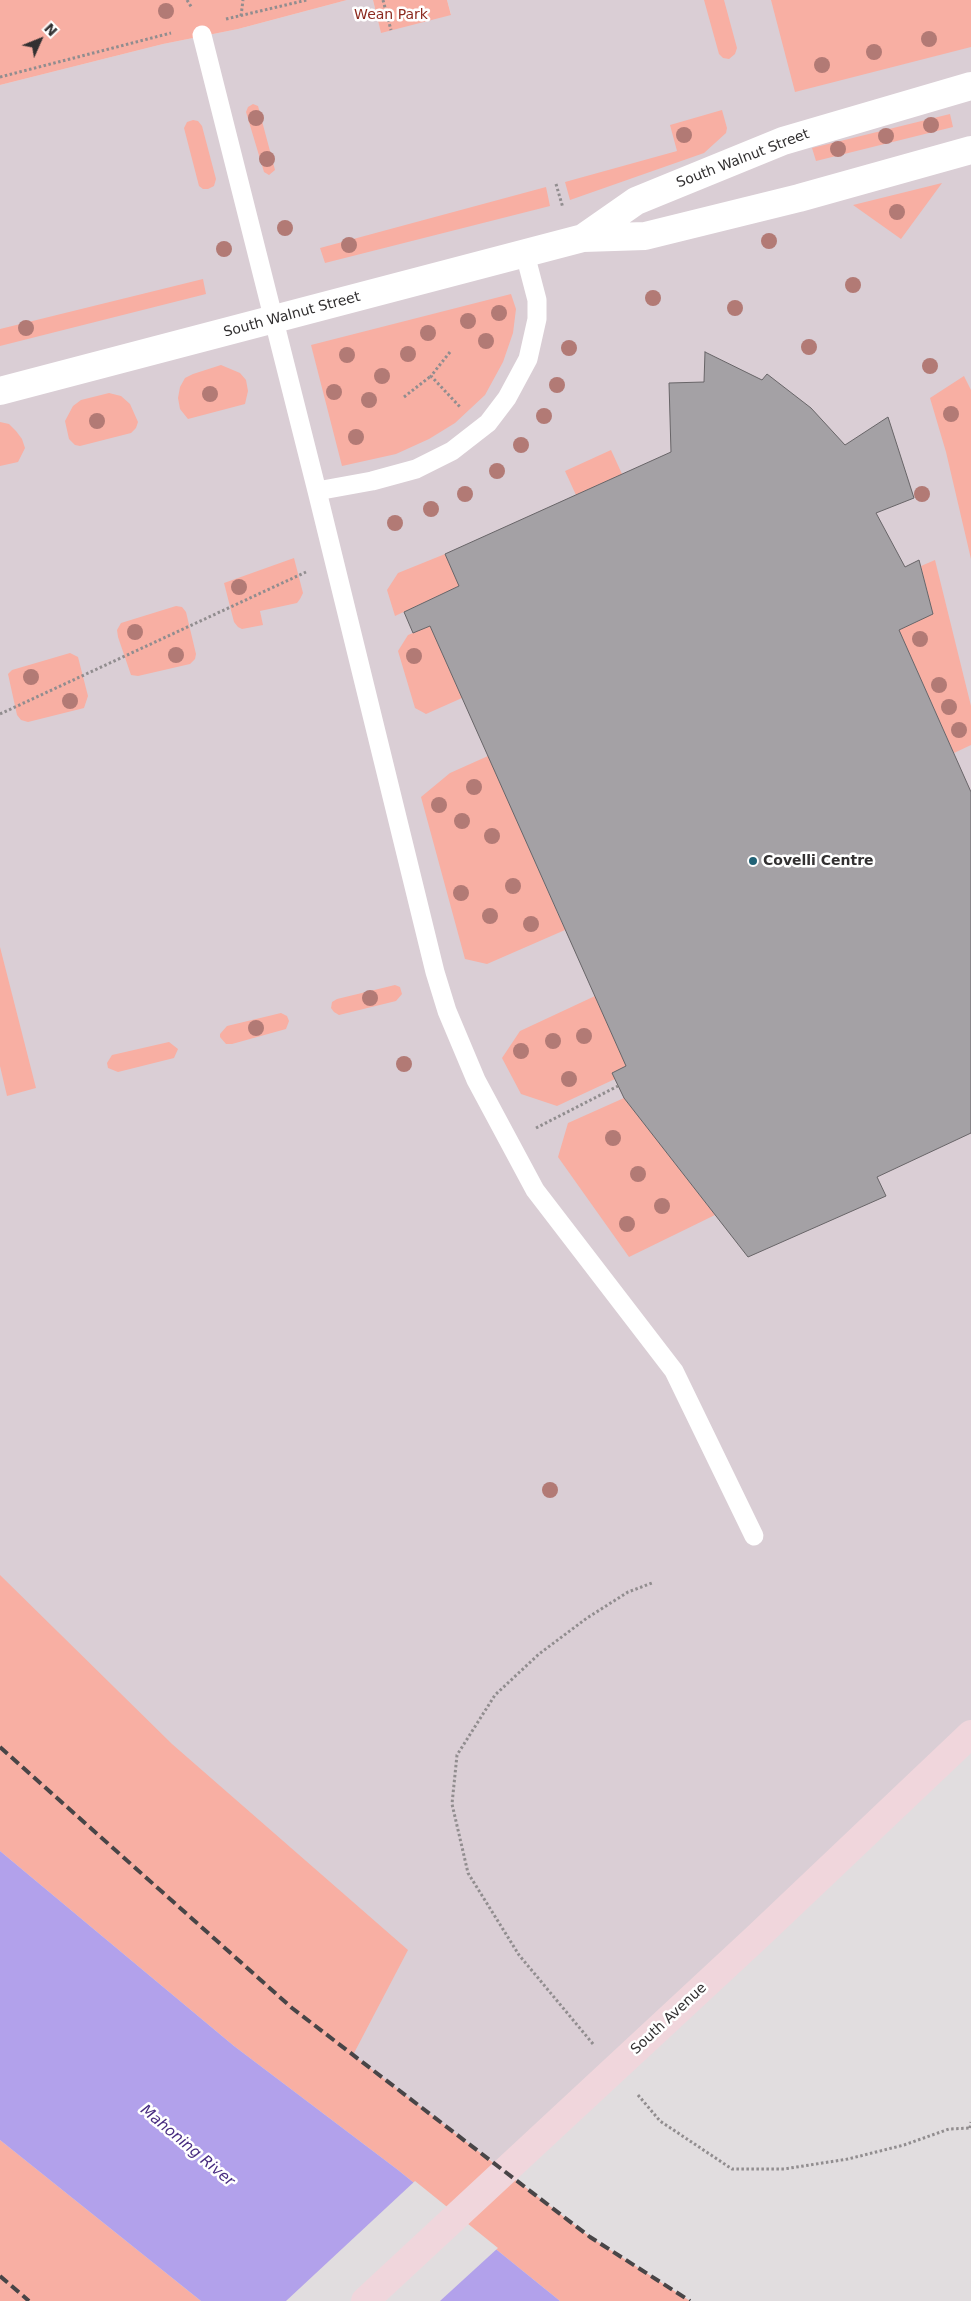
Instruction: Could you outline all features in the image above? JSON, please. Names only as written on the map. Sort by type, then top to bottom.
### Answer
[{"type":"main road","name":"South Avenue","points":[[365,2301],[757,1937],[971,1734]]},
{"type":"street","name":"South Walnut Street","points":[[583,238],[636,200],[783,141],[971,86]]},
{"type":"street","name":"South Walnut Street","points":[[0,390],[583,238],[645,236],[799,198],[971,150]]},
{"type":"lane","points":[[202,35],[334,559],[435,972],[447,1011],[476,1080],[535,1190],[674,1371],[754,1536]]},
{"type":"lane","points":[[317,491],[372,481],[416,469],[452,451],[488,423],[507,398],[528,359],[537,319],[537,300],[525,254]]},
{"type":"path","points":[[240,16],[242,0]]},
{"type":"path","points":[[224,20],[307,0]]},
{"type":"path","points":[[383,0],[391,30]]},
{"type":"path","points":[[0,76],[181,31]]},
{"type":"path","points":[[404,397],[430,376],[450,352]]},
{"type":"path","points":[[430,376],[481,429]]},
{"type":"path","points":[[0,714],[334,559]]},
{"type":"path","points":[[509,1142],[618,1086]]},
{"type":"path","points":[[597,2049],[519,1955],[468,1873],[452,1804],[457,1755],[496,1695],[539,1654],[587,1618],[628,1592],[652,1583]]},
{"type":"path","points":[[635,2092],[660,2121],[732,2169],[784,2170],[839,2160],[904,2145],[949,2129],[970,2128],[971,2122]]},
{"type":"shaded area","points":[[347,0],[373,0],[381,32],[451,14],[447,0],[971,0],[971,1734],[516,2179],[352,2055],[0,1747],[0,85],[163,44],[238,29]]},
{"type":"green space","name":"Wean Park","points":[[0,0],[347,0],[238,29],[163,44],[0,85]]},
{"type":"green space","name":"Wean Park","points":[[373,0],[447,0],[451,15],[381,33]]},
{"type":"green space","points":[[704,0],[724,0],[737,48],[735,54],[729,59],[723,58],[719,54]]},
{"type":"green space","points":[[771,0],[971,0],[971,47],[795,92]]},
{"type":"green space","points":[[253,104],[258,106],[275,170],[269,175],[264,172],[246,112],[248,107]]},
{"type":"green space","points":[[722,110],[727,128],[726,133],[704,153],[570,200],[565,182],[677,151],[670,125]]},
{"type":"green space","points":[[950,114],[953,127],[816,161],[812,148]]},
{"type":"green space","points":[[198,121],[202,126],[216,179],[214,186],[208,189],[203,189],[199,186],[184,128],[187,122]]},
{"type":"green space","points":[[942,183],[901,239],[853,205]]},
{"type":"green space","points":[[546,187],[550,206],[325,263],[320,248]]},
{"type":"green space","points":[[203,279],[206,294],[0,346],[0,329]]},
{"type":"green space","points":[[511,294],[516,309],[513,333],[503,362],[485,395],[455,423],[429,439],[396,454],[342,466],[311,345]]},
{"type":"green space","points":[[221,365],[240,373],[246,380],[248,391],[245,404],[188,419],[180,409],[178,398],[180,387],[185,378]]},
{"type":"green space","points":[[964,376],[971,390],[971,559],[946,452],[930,398]]},
{"type":"green space","points":[[109,393],[121,396],[130,404],[138,422],[136,428],[131,433],[80,446],[75,445],[69,439],[65,421],[73,406],[81,400]]},
{"type":"green space","points":[[0,422],[9,424],[16,431],[22,439],[25,448],[18,462],[0,466]]},
{"type":"green space","points":[[611,450],[622,474],[576,495],[565,471]]},
{"type":"green space","points":[[445,554],[459,586],[395,616],[387,590],[398,573]]},
{"type":"green space","points":[[294,558],[303,593],[297,603],[260,611],[263,625],[242,629],[238,627],[234,622],[224,583]]},
{"type":"green space","points":[[935,560],[971,706],[971,745],[954,753],[899,630],[933,614],[921,566]]},
{"type":"green space","points":[[176,606],[182,607],[186,612],[196,654],[195,659],[190,664],[138,676],[131,675],[118,637],[117,630],[121,623]]},
{"type":"green space","points":[[430,626],[462,698],[426,714],[415,708],[398,651],[408,635]]},
{"type":"green space","points":[[70,653],[78,657],[88,696],[84,708],[28,722],[21,720],[17,715],[8,674],[12,670]]},
{"type":"green space","points":[[488,756],[565,930],[487,964],[465,959],[421,797],[450,773]]},
{"type":"green space","points":[[0,947],[36,1088],[7,1096],[0,1066]]},
{"type":"green space","points":[[395,985],[400,987],[402,994],[396,1001],[339,1015],[331,1008],[332,1002],[337,999]]},
{"type":"green space","points":[[595,996],[626,1066],[612,1073],[615,1079],[557,1106],[521,1094],[502,1058],[520,1031]]},
{"type":"green space","points":[[281,1013],[287,1016],[289,1021],[286,1029],[232,1044],[226,1044],[220,1037],[220,1034],[227,1026]]},
{"type":"green space","points":[[169,1042],[178,1049],[174,1058],[118,1072],[108,1068],[107,1063],[112,1055]]},
{"type":"green space","points":[[624,1098],[715,1215],[629,1257],[558,1157],[568,1123]]},
{"type":"green space","points":[[0,1575],[172,1744],[408,1950],[353,2055],[590,2237],[690,2301],[560,2301],[398,2170],[234,2046],[0,1851]]},
{"type":"green space","points":[[0,2140],[201,2301],[0,2301]]},
{"type":"water","name":"Mahoning River","points":[[0,1851],[234,2046],[398,2170],[560,2301],[201,2301],[0,2140]]},
{"type":"pier","points":[[415,2181],[498,2248],[440,2301],[286,2301]]},
{"type":"building","name":"Covelli Centre","points":[[705,352],[762,380],[767,374],[811,408],[845,445],[888,417],[914,498],[876,513],[905,567],[919,560],[933,614],[899,630],[971,792],[971,1133],[877,1177],[886,1196],[748,1257],[624,1098],[612,1073],[626,1066],[430,626],[413,633],[404,612],[459,586],[445,554],[671,452],[669,383],[704,382]]},
{"type":"railway","points":[[0,1747],[292,2008],[590,2237],[690,2301]]},
{"type":"railway","points":[[0,2276],[29,2301]]},
{"type":"place","name":"Covelli Centre","points":[[753,861]]}]
